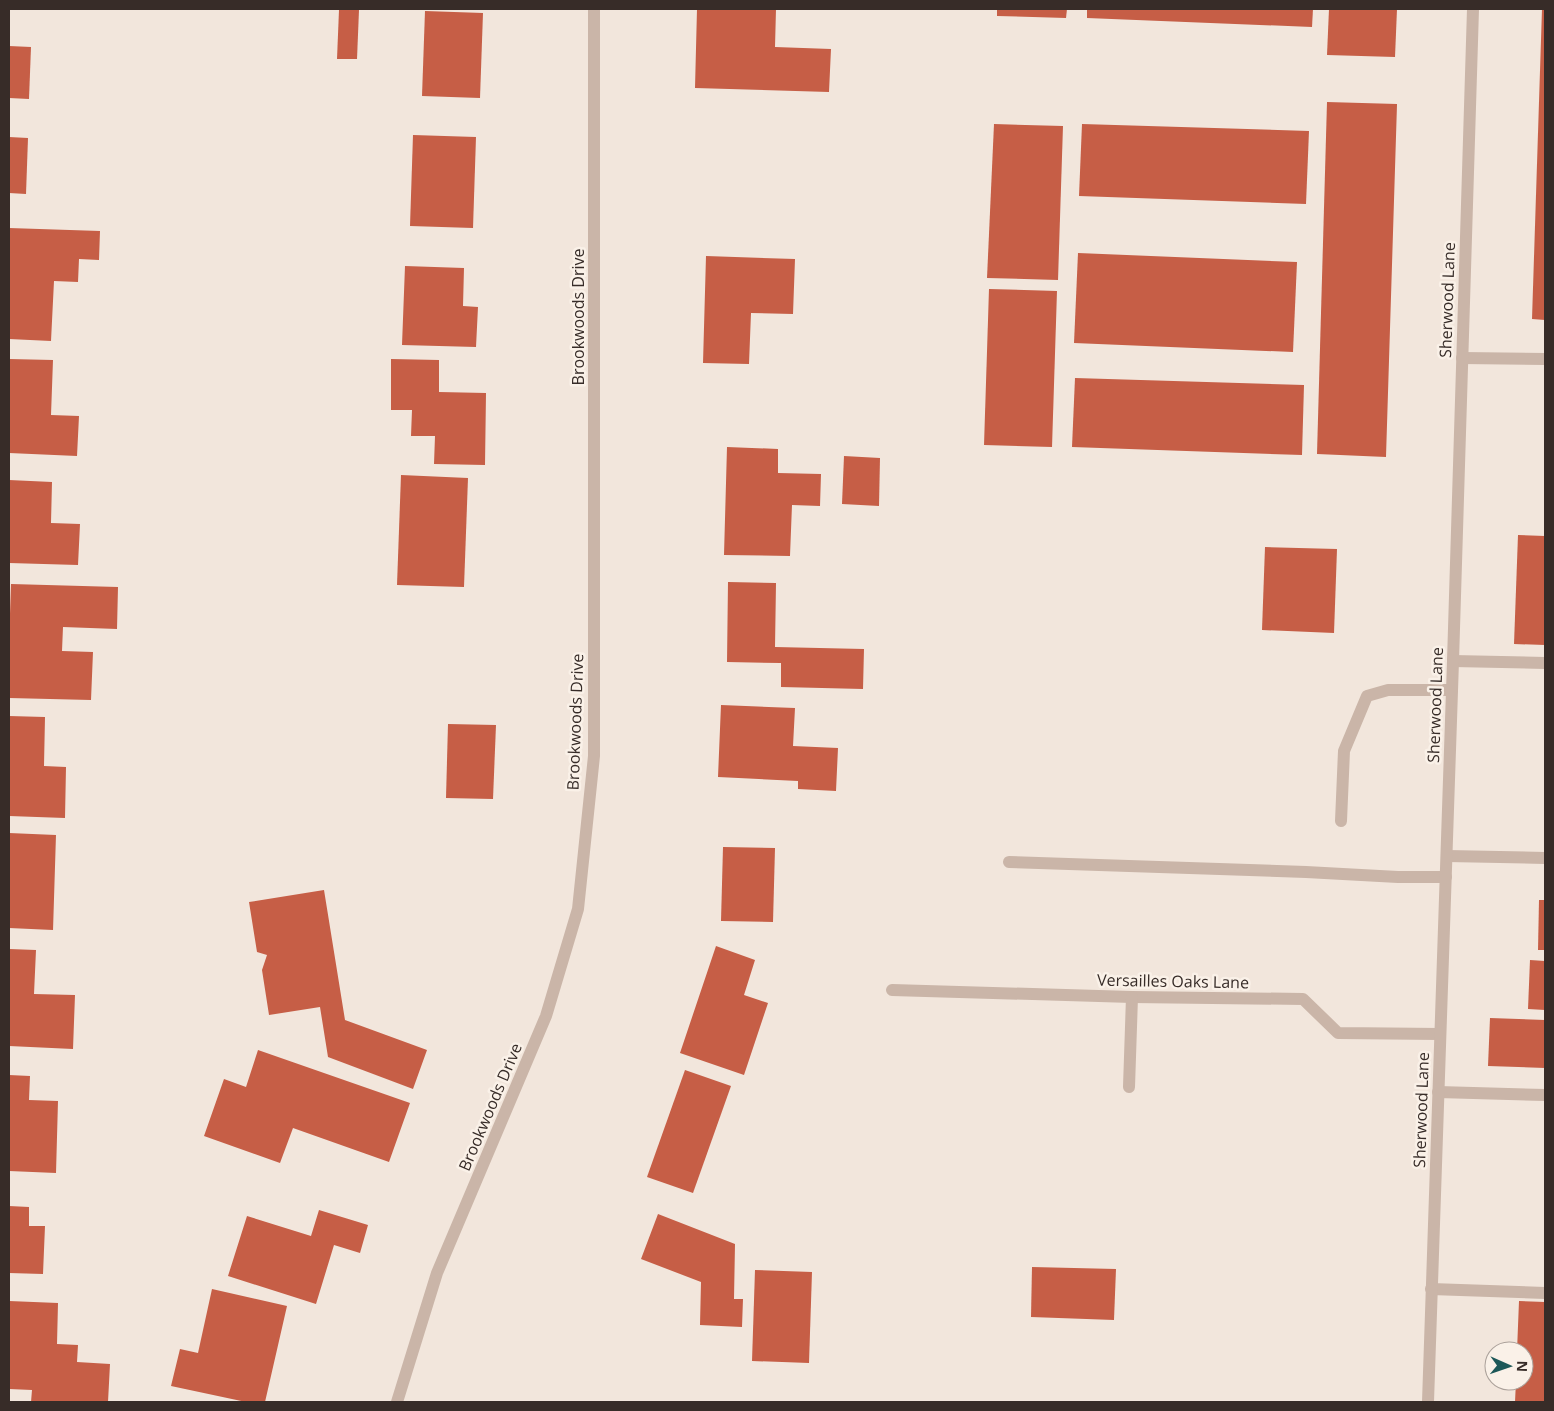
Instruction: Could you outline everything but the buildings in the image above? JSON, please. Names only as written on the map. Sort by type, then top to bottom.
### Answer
[{"type":"street","name":"Brookwoods Drive","points":[[397,1402],[437,1273],[546,1016],[578,910],[594,756],[594,9]]},
{"type":"street","name":"Sherwood Lane","points":[[1428,1402],[1473,9]]},
{"type":"street","points":[[1462,358],[1545,359]]},
{"type":"street","points":[[1453,661],[1545,663]]},
{"type":"street","points":[[1341,821],[1344,751],[1367,696],[1388,690],[1452,690]]},
{"type":"street","points":[[1447,856],[1545,858]]},
{"type":"street","points":[[1009,862],[1398,877],[1446,876]]},
{"type":"street","name":"Versailles Oaks Lane","points":[[892,990],[1132,997],[1303,998],[1338,1033],[1440,1034]]},
{"type":"street","points":[[1129,1087],[1132,997]]},
{"type":"street","points":[[1438,1092],[1545,1095]]},
{"type":"street","points":[[1432,1290],[1545,1293]]}]
